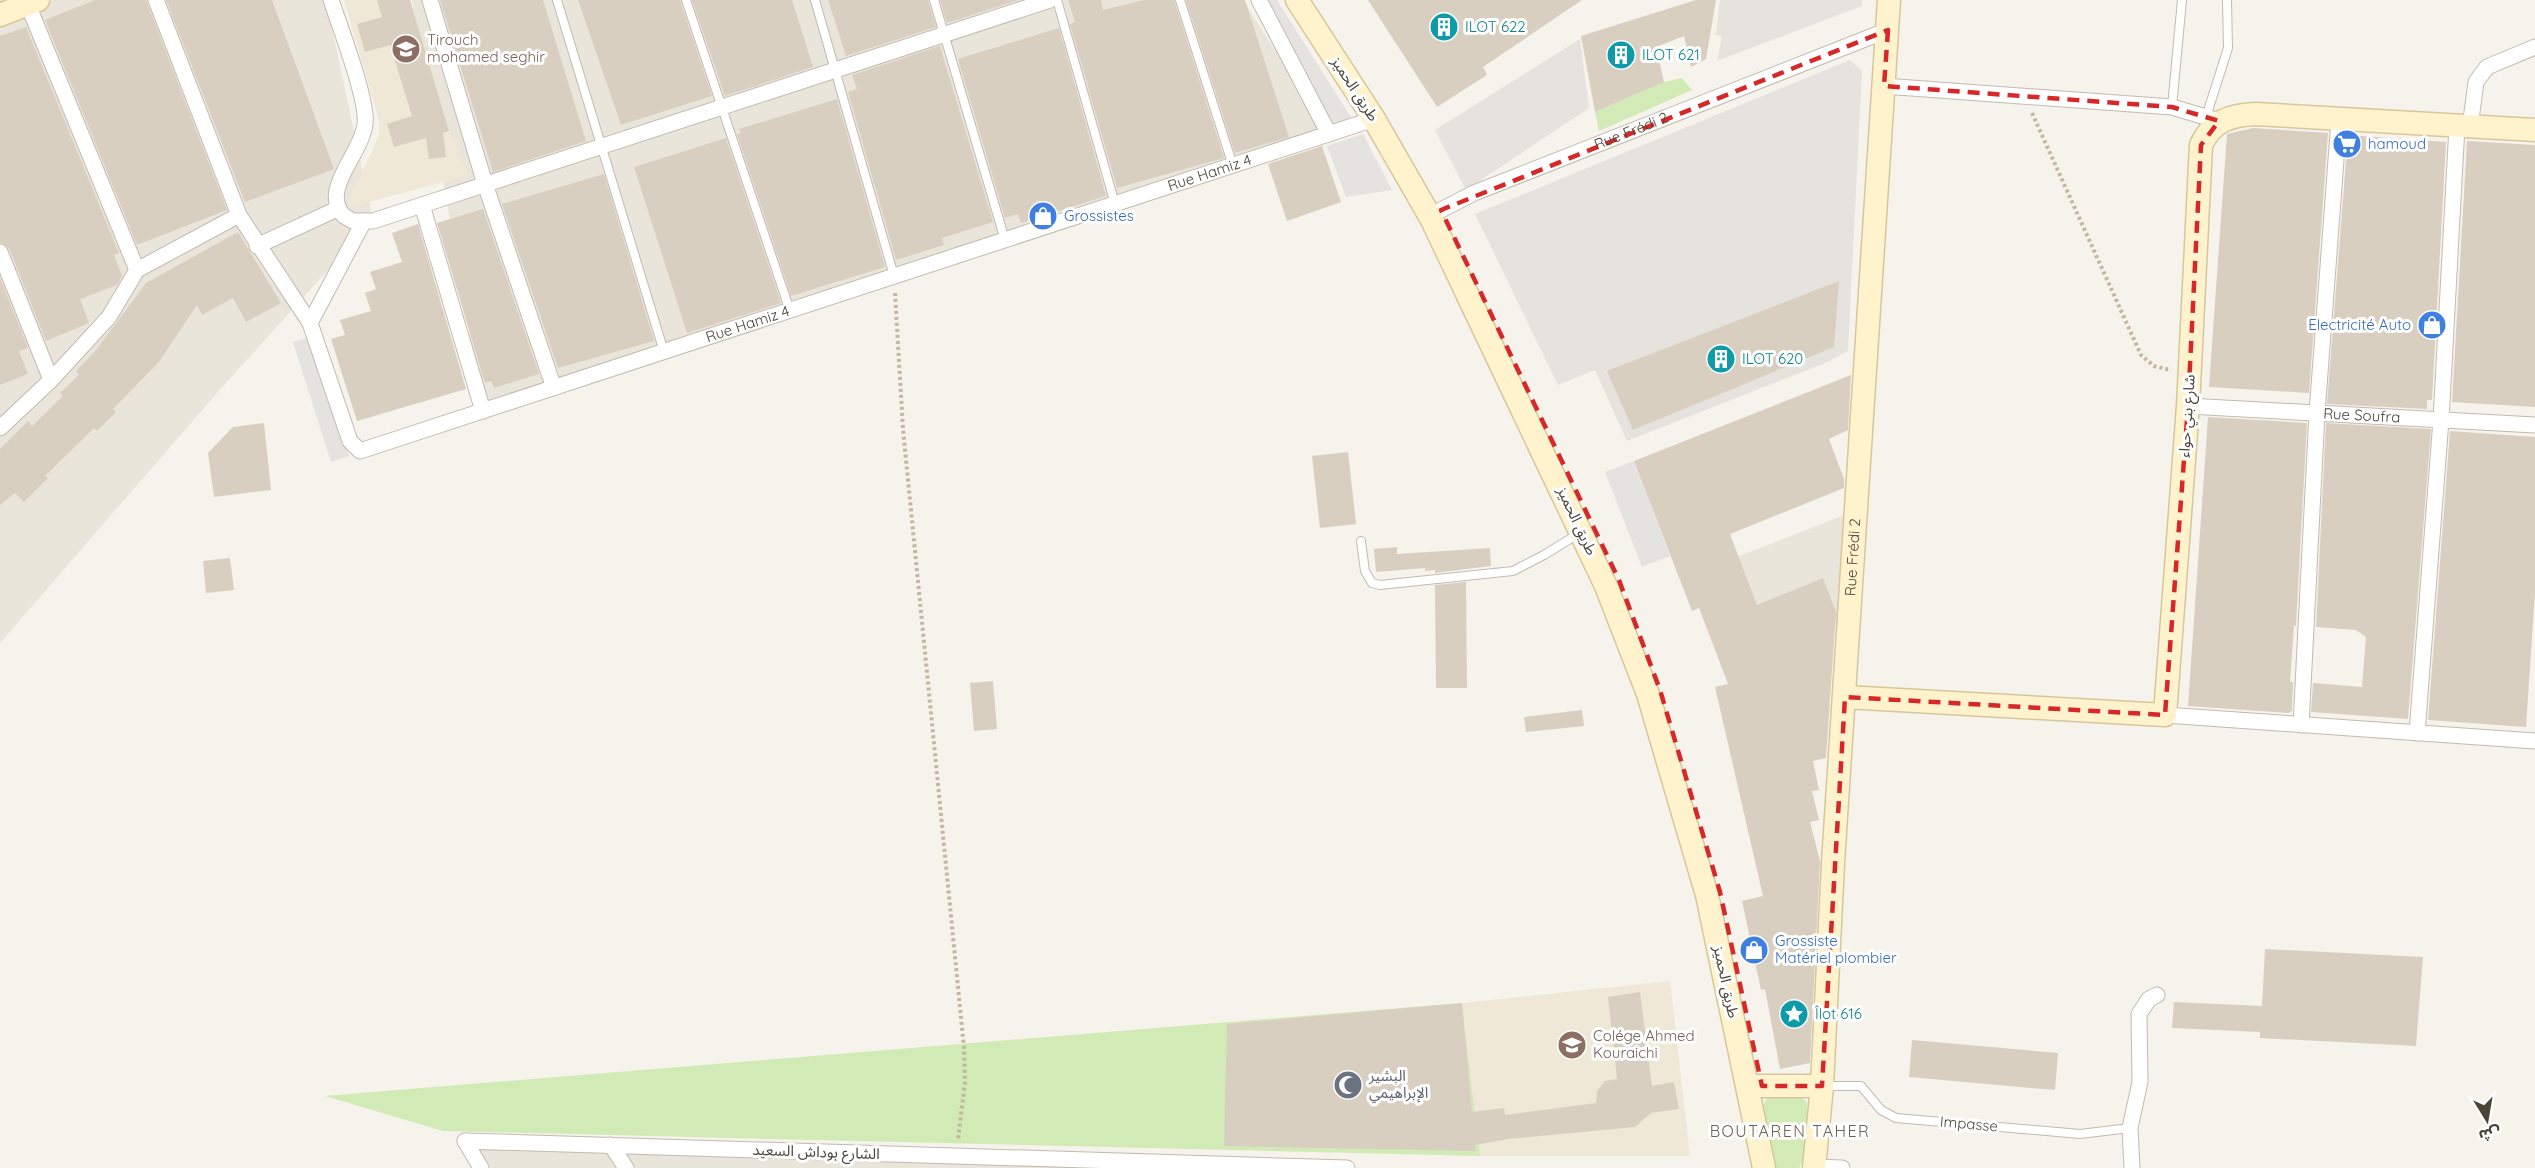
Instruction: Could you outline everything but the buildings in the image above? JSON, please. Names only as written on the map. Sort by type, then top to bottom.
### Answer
[{"type":"main road","name":"طريق الحميز","points":[[1297,0],[1374,119],[1432,220],[1606,586],[1648,694],[1707,895],[1755,1086]]},
{"type":"main road","name":"طريق الحميز","points":[[1313,0],[1386,112],[1441,210],[1619,580],[1660,690],[1720,892],[1755,1086]]},
{"type":"main road","name":"Rue Frédi 2","points":[[1814,1167],[1822,1086],[1889,0]]},
{"type":"main road","points":[[0,15],[31,1]]},
{"type":"main road","points":[[2212,119],[2256,114],[2535,130]]},
{"type":"main road","name":"شارع بني حواء","points":[[2165,715],[2188,406],[2200,145],[2212,119]]},
{"type":"main road","points":[[1845,696],[2165,715]]},
{"type":"main road","points":[[1764,1168],[1755,1086],[1822,1086]]},
{"type":"street","points":[[156,0],[238,215],[310,323],[364,221]]},
{"type":"street","points":[[331,0],[363,105],[365,123],[362,140],[336,192],[337,209]]},
{"type":"street","points":[[430,0],[485,184],[554,388]]},
{"type":"street","points":[[337,209],[353,220],[364,221],[422,205],[1050,0]]},
{"type":"street","points":[[1259,0],[1329,134]]},
{"type":"street","points":[[31,1],[136,270]]},
{"type":"street","name":"Rue Frédi 2","points":[[1441,210],[1474,193],[1888,30]]},
{"type":"street","points":[[2417,733],[2464,126],[2476,82],[2487,67],[2535,47]]},
{"type":"street","points":[[1884,86],[2172,107],[2212,119]]},
{"type":"street","name":"Rue Hamiz 4","points":[[310,323],[350,441],[360,451],[1374,119]]},
{"type":"street","points":[[2301,725],[2317,413],[2339,120]]},
{"type":"street","points":[[422,205],[483,411]]},
{"type":"street","points":[[257,246],[337,209]]},
{"type":"street","points":[[0,428],[51,380],[109,317],[136,270],[238,215]]},
{"type":"street","points":[[0,252],[51,380]]},
{"type":"street","name":"Rue Soufra","points":[[2188,406],[2535,425]]},
{"type":"street","points":[[2165,715],[2535,741]]},
{"type":"street","points":[[2132,1168],[2130,1128],[2140,1082],[2139,1014],[2143,1005],[2157,995]]},
{"type":"street","name":"الشارع بوداش السعيد","points":[[481,1168],[465,1141],[1347,1168]]},
{"type":"street","points":[[611,1145],[626,1168]]},
{"type":"street","points":[[1814,1167],[1842,1168]]},
{"type":"lane","points":[[557,0],[664,352]]},
{"type":"lane","points":[[686,0],[790,310]]},
{"type":"lane","points":[[815,0],[894,276]]},
{"type":"lane","points":[[934,0],[1005,240]]},
{"type":"lane","points":[[1057,0],[1116,204]]},
{"type":"lane","points":[[1180,0],[1233,167]]},
{"type":"lane","points":[[2172,107],[2182,0]]},
{"type":"lane","points":[[2212,119],[2228,48],[2227,0]]},
{"type":"lane","points":[[1361,541],[1365,571],[1372,583],[1380,585],[1513,571],[1544,555],[1581,531]]},
{"type":"lane","name":"Impasse","points":[[1822,1086],[1861,1086],[1881,1110],[1896,1118],[2080,1134],[2130,1128]]},
{"type":"path","points":[[2025,96],[2141,355],[2154,366],[2174,370],[2190,369]]},
{"type":"path","points":[[894,276],[903,429],[964,1048],[965,1082],[958,1134],[958,1156]]},
{"type":"highlighted area","points":[[1888,30],[1884,86],[2172,107],[2219,121],[2201,145],[2188,406],[2165,715],[1845,697],[1822,1086],[1762,1086],[1720,892],[1660,690],[1619,580],[1441,210]]},
{"type":"shaded area","points":[[0,0],[326,0],[373,220],[217,393],[0,643]]},
{"type":"shaded area","points":[[344,0],[410,0],[449,131],[469,175],[351,207],[348,200],[379,134],[379,120]]},
{"type":"shaded area","points":[[412,0],[1243,0],[1329,134],[483,411]]},
{"type":"shaded area","points":[[1264,0],[1277,0],[1352,119],[1332,125]]},
{"type":"shaded area","points":[[1720,0],[1862,0],[1862,6],[1717,61],[1722,36],[1716,35]]},
{"type":"shaded area","points":[[1580,39],[1589,108],[1466,190],[1435,130]]},
{"type":"shaded area","points":[[1850,60],[1862,71],[1848,351],[1825,363],[1627,441],[1595,370],[1558,385],[1475,214]]},
{"type":"shaded area","points":[[1363,134],[1392,190],[1346,197],[1327,146]]},
{"type":"shaded area","points":[[310,337],[349,456],[331,462],[293,342]]},
{"type":"shaded area","points":[[1634,461],[1670,556],[1642,567],[1605,472]]},
{"type":"shaded area","points":[[1847,514],[1839,621],[1721,664],[1688,576]]},
{"type":"shaded area","name":"Colége Ahmed Kouraichi","points":[[1670,981],[1690,1156],[1480,1156],[1462,1003]]},
{"type":"shaded area","points":[[465,1141],[1348,1168],[478,1168]]},
{"type":"green space","points":[[1682,78],[1692,90],[1599,131],[1595,112],[1664,82]]},
{"type":"green space","points":[[1462,1003],[1480,1156],[443,1131],[325,1096]]},
{"type":"green space","points":[[1770,1094],[1796,1095],[1807,1102],[1807,1151],[1799,1168],[1772,1168],[1762,1107]]},
{"type":"place","name":"ILOT 622","points":[[1444,27]]},
{"type":"place","name":"Tirouch mohamed seghir","points":[[406,49]]},
{"type":"place","name":"ILOT 621","points":[[1621,55]]},
{"type":"place","name":"hamoud","points":[[2347,144]]},
{"type":"place","name":"Grossistes","points":[[1043,216]]},
{"type":"place","name":"Electricité Auto","points":[[2432,325]]},
{"type":"place","name":"ILOT 620","points":[[1721,359]]},
{"type":"place","name":"Grossiste Matériel plombier","points":[[1754,950]]},
{"type":"place","name":"Îlot 616","points":[[1794,1014]]},
{"type":"place","name":"Colége Ahmed Kouraichi","points":[[1572,1045]]},
{"type":"place","name":"البشير الإبراهيمي","points":[[1348,1085]]},
{"type":"district","name":"BOUTAREN TAHER","points":[[1790,1131]]}]
